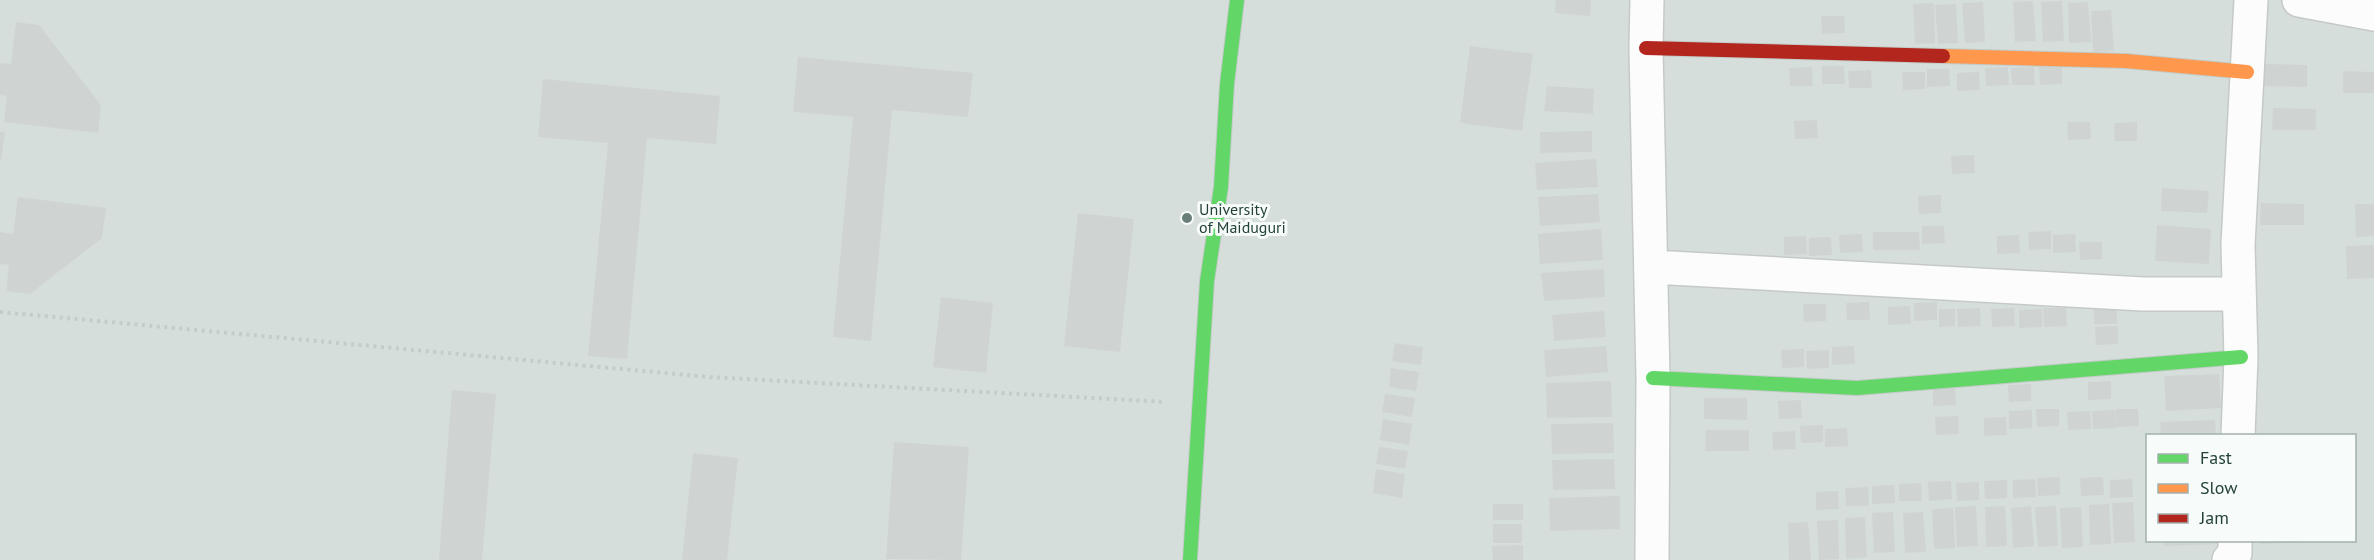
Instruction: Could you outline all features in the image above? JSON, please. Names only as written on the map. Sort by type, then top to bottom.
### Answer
[{"type":"street","points":[[1190,560],[1207,281],[1221,187],[1227,84],[1237,0]]},
{"type":"street","points":[[1647,0],[1653,378],[1652,560]]},
{"type":"street","points":[[2238,434],[2241,357],[2238,245],[2251,0]]},
{"type":"street","points":[[2309,1],[2374,14]]},
{"type":"street","points":[[1646,48],[2126,61],[2247,72]]},
{"type":"street","points":[[1652,267],[2143,294],[2239,294]]},
{"type":"street","points":[[1653,378],[1857,388],[2241,357]]},
{"type":"street","points":[[2229,560],[2235,553],[2235,542]]},
{"type":"path","points":[[0,312],[709,377],[1200,404]]},
{"type":"shaded area","name":"University of Maiduguri","points":[[0,0],[2374,0],[2374,560],[0,560]]},
{"type":"building","points":[[1556,0],[1591,0],[1590,16],[1555,13]]},
{"type":"building","points":[[2033,1],[2036,41],[2015,42],[2013,2]]},
{"type":"building","points":[[2062,1],[2064,41],[2043,42],[2041,2]]},
{"type":"building","points":[[1983,2],[1985,42],[1965,43],[1962,3]]},
{"type":"building","points":[[2088,2],[2091,42],[2069,43],[2068,3]]},
{"type":"building","points":[[1934,3],[1935,43],[1915,44],[1913,4]]},
{"type":"building","points":[[1956,4],[1958,43],[1938,44],[1935,5]]},
{"type":"building","points":[[2111,10],[2114,51],[2093,52],[2091,11]]},
{"type":"building","points":[[1821,16],[1844,16],[1845,33],[1822,34]]},
{"type":"building","points":[[16,22],[39,25],[101,105],[98,133],[4,122],[7,96],[0,95],[0,63],[11,64]]},
{"type":"building","points":[[1470,46],[1533,54],[1522,131],[1460,123]]},
{"type":"building","points":[[798,57],[973,73],[968,117],[892,110],[871,341],[833,337],[853,117],[793,112]]},
{"type":"building","points":[[2264,64],[2307,65],[2307,87],[2263,86]]},
{"type":"building","points":[[1822,66],[1844,66],[1845,84],[1822,84]]},
{"type":"building","points":[[2062,66],[2062,84],[2040,85],[2039,67]]},
{"type":"building","points":[[1812,67],[1813,86],[1790,86],[1789,68]]},
{"type":"building","points":[[2008,67],[2009,85],[1986,86],[1985,68]]},
{"type":"building","points":[[2034,67],[2035,85],[2012,85],[2011,68]]},
{"type":"building","points":[[1927,69],[1949,69],[1950,86],[1927,87]]},
{"type":"building","points":[[1871,70],[1872,88],[1849,88],[1848,71]]},
{"type":"building","points":[[2343,71],[2374,72],[2374,93],[2343,93]]},
{"type":"building","points":[[1902,72],[1925,72],[1925,89],[1903,90]]},
{"type":"building","points":[[1979,72],[1980,90],[1957,91],[1957,73]]},
{"type":"building","points":[[543,79],[720,96],[716,144],[647,138],[627,359],[588,356],[608,143],[538,137]]},
{"type":"building","points":[[1547,86],[1594,89],[1593,114],[1544,111]]},
{"type":"building","points":[[2273,108],[2316,109],[2316,130],[2272,130]]},
{"type":"building","points":[[1817,120],[1818,138],[1795,139],[1794,121]]},
{"type":"building","points":[[2067,122],[2090,122],[2091,139],[2068,140]]},
{"type":"building","points":[[2137,122],[2137,141],[2115,141],[2114,123]]},
{"type":"building","points":[[1592,131],[1592,152],[1540,153],[1540,132]]},
{"type":"building","points":[[0,132],[5,132],[1,161],[0,161]]},
{"type":"building","points":[[1974,155],[1975,173],[1952,174],[1951,156]]},
{"type":"building","points":[[1596,159],[1598,187],[1537,190],[1535,163]]},
{"type":"building","points":[[2162,188],[2209,191],[2207,213],[2161,211]]},
{"type":"building","points":[[1598,194],[1600,222],[1540,226],[1538,197]]},
{"type":"building","points":[[1941,195],[1941,213],[1919,214],[1918,196]]},
{"type":"building","points":[[18,197],[106,208],[102,238],[30,294],[6,291],[9,265],[0,264],[0,232],[13,234]]},
{"type":"building","points":[[2261,203],[2304,204],[2304,225],[2260,225]]},
{"type":"building","points":[[2355,204],[2374,204],[2374,236],[2356,237]]},
{"type":"building","points":[[1078,213],[1134,219],[1120,352],[1064,346]]},
{"type":"building","points":[[2157,225],[2211,229],[2209,264],[2155,261]]},
{"type":"building","points":[[1922,226],[1944,226],[1945,243],[1922,244]]},
{"type":"building","points":[[1601,229],[1603,260],[1540,264],[1538,234]]},
{"type":"building","points":[[2051,231],[2051,249],[2029,250],[2028,232]]},
{"type":"building","points":[[1873,232],[1919,232],[1920,250],[1873,250]]},
{"type":"building","points":[[1862,234],[1863,252],[1840,253],[1839,235]]},
{"type":"building","points":[[2075,234],[2076,252],[2053,253],[2053,235]]},
{"type":"building","points":[[2019,235],[2020,253],[1997,254],[1997,236]]},
{"type":"building","points":[[1806,236],[1807,254],[1784,255],[1784,237]]},
{"type":"building","points":[[1831,237],[1832,255],[1809,256],[1809,238]]},
{"type":"building","points":[[2079,242],[2102,242],[2102,259],[2080,260]]},
{"type":"building","points":[[2374,245],[2374,278],[2347,279],[2346,246]]},
{"type":"building","points":[[1604,269],[1605,297],[1544,301],[1541,273]]},
{"type":"building","points":[[941,297],[993,303],[986,373],[933,367]]},
{"type":"building","points":[[1869,302],[1870,320],[1847,320],[1846,303]]},
{"type":"building","points":[[1937,302],[1937,320],[1914,321],[1914,303]]},
{"type":"building","points":[[1803,304],[1826,304],[1826,321],[1804,322]]},
{"type":"building","points":[[1910,306],[1911,324],[1888,325],[1888,307]]},
{"type":"building","points":[[2094,306],[2117,306],[2117,324],[2094,324]]},
{"type":"building","points":[[1980,308],[1981,326],[1958,327],[1957,309]]},
{"type":"building","points":[[2014,308],[2015,326],[1992,327],[1991,309]]},
{"type":"building","points":[[2043,308],[2066,308],[2067,326],[2044,327]]},
{"type":"building","points":[[1939,309],[1955,309],[1955,326],[1939,327]]},
{"type":"building","points":[[2042,309],[2042,327],[2019,328],[2019,310]]},
{"type":"building","points":[[1604,311],[1606,337],[1554,341],[1552,315]]},
{"type":"building","points":[[2118,326],[2118,344],[2096,345],[2095,327]]},
{"type":"building","points":[[1395,343],[1423,347],[1421,365],[1392,361]]},
{"type":"building","points":[[1606,346],[1608,372],[1546,377],[1544,350]]},
{"type":"building","points":[[1854,346],[1855,364],[1832,365],[1832,347]]},
{"type":"building","points":[[1804,349],[1804,367],[1782,368],[1781,350]]},
{"type":"building","points":[[1829,350],[1829,368],[1807,369],[1806,351]]},
{"type":"building","points":[[1391,368],[1419,372],[1416,391],[1389,387]]},
{"type":"building","points":[[2219,374],[2221,408],[2166,411],[2164,376]]},
{"type":"building","points":[[1611,381],[1612,417],[1547,418],[1546,383]]},
{"type":"building","points":[[2111,381],[2111,399],[2088,400],[2088,382]]},
{"type":"building","points":[[2031,384],[2031,401],[2009,402],[2008,385]]},
{"type":"building","points":[[1955,387],[1956,405],[1933,406],[1933,388]]},
{"type":"building","points":[[452,390],[496,394],[482,560],[439,560]]},
{"type":"building","points":[[1385,394],[1415,398],[1412,417],[1382,412]]},
{"type":"building","points":[[1704,398],[1747,398],[1747,420],[1704,419]]},
{"type":"building","points":[[1801,400],[1802,418],[1779,419],[1778,401]]},
{"type":"building","points":[[2036,409],[2059,409],[2059,426],[2037,427]]},
{"type":"building","points":[[2116,409],[2138,409],[2139,426],[2116,427]]},
{"type":"building","points":[[2032,410],[2032,428],[2009,429],[2009,411]]},
{"type":"building","points":[[2115,410],[2116,428],[2093,429],[2092,411]]},
{"type":"building","points":[[2090,411],[2091,429],[2068,430],[2067,412]]},
{"type":"building","points":[[1958,416],[1959,434],[1936,435],[1935,417]]},
{"type":"building","points":[[2006,417],[2007,435],[1984,436],[1984,418]]},
{"type":"building","points":[[1383,419],[1412,424],[1409,445],[1380,440]]},
{"type":"building","points":[[2215,420],[2216,434],[2161,434],[2160,422]]},
{"type":"building","points":[[1613,423],[1614,453],[1552,454],[1551,424]]},
{"type":"building","points":[[1823,425],[1823,442],[1801,443],[1800,426]]},
{"type":"building","points":[[1847,428],[1848,446],[1825,447],[1825,429]]},
{"type":"building","points":[[1706,430],[1749,430],[1749,451],[1705,451]]},
{"type":"building","points":[[1795,431],[1796,449],[1773,450],[1772,432]]},
{"type":"building","points":[[894,442],[969,447],[961,560],[886,559]]},
{"type":"building","points":[[1379,447],[1408,451],[1405,469],[1376,464]]},
{"type":"building","points":[[693,453],[738,458],[727,560],[682,560]]},
{"type":"building","points":[[1614,459],[1615,489],[1553,490],[1552,460]]},
{"type":"building","points":[[1376,469],[1405,474],[1402,498],[1373,493]]},
{"type":"building","points":[[2060,477],[2060,495],[2038,496],[2037,478]]},
{"type":"building","points":[[2103,477],[2104,495],[2081,496],[2080,478]]},
{"type":"building","points":[[2035,479],[2036,497],[2013,498],[2013,480]]},
{"type":"building","points":[[2132,479],[2133,497],[2110,498],[2110,480]]},
{"type":"building","points":[[2007,480],[2007,498],[1985,499],[1984,481]]},
{"type":"building","points":[[1951,481],[1952,499],[1929,501],[1928,482]]},
{"type":"building","points":[[1979,482],[1979,500],[1957,501],[1956,483]]},
{"type":"building","points":[[1921,483],[1922,501],[1899,501],[1899,484]]},
{"type":"building","points":[[1894,485],[1895,503],[1872,504],[1872,486]]},
{"type":"building","points":[[1868,487],[1869,506],[1846,506],[1845,488]]},
{"type":"building","points":[[1838,491],[1839,509],[1816,510],[1816,492]]},
{"type":"building","points":[[1620,496],[1620,529],[1550,531],[1549,498]]},
{"type":"building","points":[[2133,502],[2135,542],[2114,543],[2112,503]]},
{"type":"building","points":[[1493,504],[1523,504],[1523,520],[1493,520]]},
{"type":"building","points":[[2109,504],[2111,544],[2090,545],[2089,505]]},
{"type":"building","points":[[1976,506],[1978,546],[1957,547],[1955,507]]},
{"type":"building","points":[[2005,506],[2007,546],[1986,547],[1985,507]]},
{"type":"building","points":[[2031,506],[2034,546],[2013,548],[2011,508]]},
{"type":"building","points":[[2056,506],[2058,546],[2038,547],[2035,507]]},
{"type":"building","points":[[2081,507],[2083,547],[2062,548],[2060,508]]},
{"type":"building","points":[[1953,508],[1955,548],[1934,549],[1932,509]]},
{"type":"building","points":[[1893,512],[1895,552],[1874,553],[1872,513]]},
{"type":"building","points":[[1923,512],[1926,552],[1905,553],[1903,513]]},
{"type":"building","points":[[1865,517],[1867,557],[1846,559],[1845,518]]},
{"type":"building","points":[[1838,520],[1839,559],[1819,560],[1817,521]]},
{"type":"building","points":[[1808,522],[1811,560],[1789,560],[1788,523]]},
{"type":"building","points":[[1493,524],[1522,524],[1522,543],[1493,543]]},
{"type":"building","points":[[2163,542],[2219,542],[2219,544],[2164,546]]},
{"type":"building","points":[[2260,542],[2305,542],[2260,544]]},
{"type":"building","points":[[1523,545],[1523,560],[1493,560],[1492,546]]},
{"type":"traffic: fast","points":[[1190,560],[1207,281],[1221,187],[1227,84],[1237,0]]},
{"type":"traffic: fast","points":[[1653,378],[1857,388],[2241,357]]},
{"type":"traffic: slow","points":[[1943,56],[2126,61],[2247,72]]},
{"type":"traffic: jam","points":[[1646,48],[1943,56]]},
{"type":"place","name":"University of Maiduguri","points":[[1187,218]]}]
